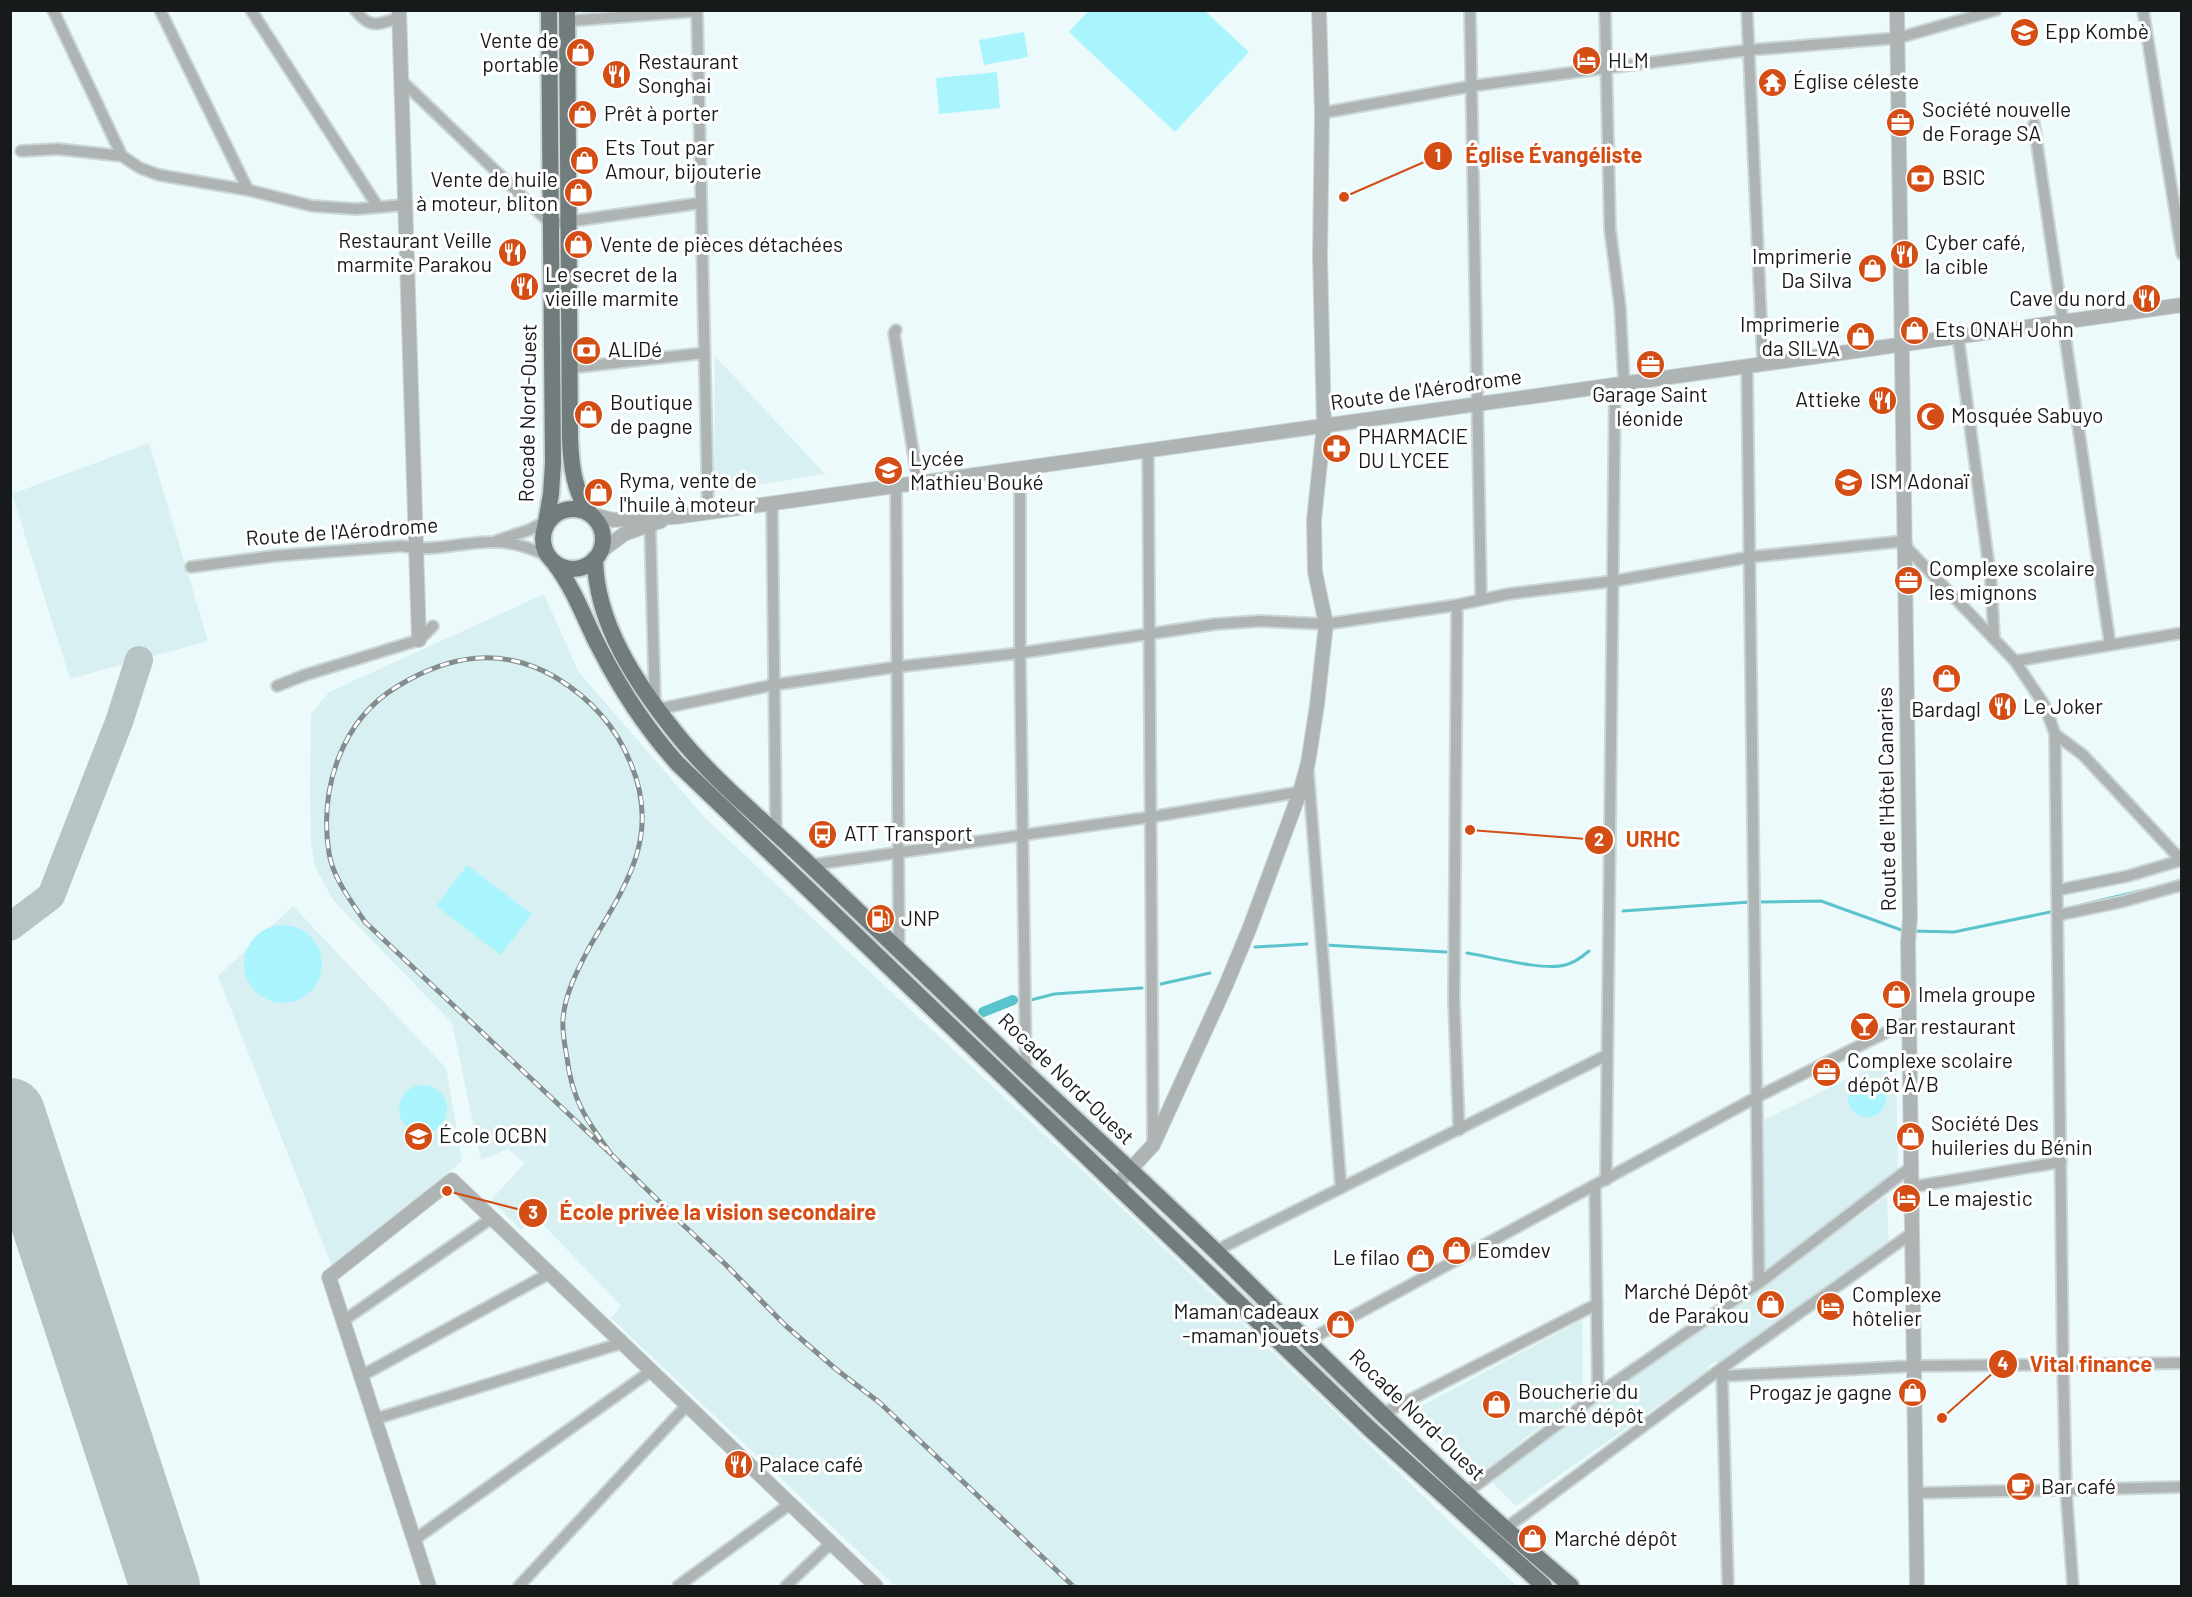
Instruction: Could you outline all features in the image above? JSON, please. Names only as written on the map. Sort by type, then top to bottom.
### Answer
[{"type":"main road","name":"Rocade Nord-Ouest","points":[[548,522],[553,463],[549,10]]},
{"type":"main road","name":"Rocade Nord-Ouest","points":[[567,16],[570,438],[572,470],[577,493],[590,514]]},
{"type":"main road","points":[[570,509],[590,514],[598,523],[602,535],[597,556],[585,566],[573,569],[552,561],[543,546],[548,522],[558,513],[570,509]]},
{"type":"main road","name":"Rocade Nord-Ouest","points":[[597,556],[598,594],[606,619],[627,661],[673,729],[724,786],[776,832],[1215,1251],[1382,1414],[1571,1587]]},
{"type":"main road","name":"Rocade Nord-Ouest","points":[[552,561],[572,590],[598,646],[627,698],[677,763],[1370,1429],[1544,1587]]},
{"type":"street","points":[[53,10],[122,156]]},
{"type":"street","points":[[160,10],[248,190]]},
{"type":"street","points":[[251,10],[378,207]]},
{"type":"street","points":[[355,10],[364,21],[373,25],[399,14],[418,640]]},
{"type":"street","points":[[1117,1184],[1153,1145],[1250,927],[1300,792],[1308,763],[1326,624],[1315,572],[1314,520],[1324,425],[1320,256],[1322,113],[1319,10]]},
{"type":"street","points":[[1470,10],[1481,598]]},
{"type":"street","points":[[1598,1394],[1597,1304],[1600,1182],[1607,1055],[1614,581],[1620,384],[1620,306],[1610,229],[1605,10]]},
{"type":"street","points":[[1747,10],[1763,364]]},
{"type":"street","name":"Route de l'Hôtel Canaries","points":[[1897,10],[1917,1587]]},
{"type":"street","points":[[1322,113],[1472,86],[1606,68],[1749,50],[1898,38],[1996,10]]},
{"type":"street","points":[[2143,10],[2181,254]]},
{"type":"street","points":[[567,16],[697,11],[708,512]]},
{"type":"street","points":[[401,80],[551,224],[701,203]]},
{"type":"street","points":[[2034,124],[2110,644]]},
{"type":"street","points":[[21,151],[58,149],[122,156],[140,168],[159,175],[248,190],[312,206],[356,209],[405,206]]},
{"type":"street","name":"Route de l'Aérodrome","points":[[590,514],[613,520],[675,517],[2181,305]]},
{"type":"street","points":[[896,330],[894,333],[918,482]]},
{"type":"street","points":[[1958,336],[1991,582],[1994,637]]},
{"type":"street","points":[[569,368],[704,353]]},
{"type":"street","points":[[1747,366],[1759,1283]]},
{"type":"street","points":[[1148,450],[1153,1145]]},
{"type":"street","points":[[1020,468],[1020,653],[1026,1072]]},
{"type":"street","points":[[896,485],[899,950]]},
{"type":"street","points":[[772,503],[776,832]]},
{"type":"street","name":"Route de l'Aérodrome","points":[[597,556],[624,534],[675,517]]},
{"type":"street","name":"Route de l'Aérodrome","points":[[496,542],[548,522]]},
{"type":"street","points":[[650,525],[657,706],[773,685],[896,667],[1020,653],[1148,633],[1261,621],[1326,624],[1457,605],[1481,598],[1614,581],[1750,557],[1905,541],[1908,549],[2016,661],[2045,706],[2055,734],[2063,1364],[2066,1489],[2073,1587]]},
{"type":"street","name":"Route de l'Aérodrome","points":[[191,567],[274,556],[402,546],[417,549],[496,542],[528,547],[552,561]]},
{"type":"street","points":[[1457,605],[1454,1001],[1459,1130]]},
{"type":"street","points":[[277,686],[418,640],[433,626]]},
{"type":"street","points":[[2016,661],[2181,633]]},
{"type":"street","points":[[2055,734],[2083,755],[2181,861],[2128,876],[2058,890]]},
{"type":"street","points":[[1308,763],[1341,1188]]},
{"type":"street","points":[[810,865],[1151,817],[1300,792]]},
{"type":"street","points":[[2059,915],[2121,902],[2181,885]]},
{"type":"street","points":[[1308,1341],[1757,1096],[1909,1021]]},
{"type":"street","points":[[1215,1251],[1607,1055]]},
{"type":"street","points":[[1911,1187],[2061,1162]]},
{"type":"street","points":[[1466,1493],[1598,1394],[1759,1283],[1911,1167]]},
{"type":"street","points":[[429,1587],[329,1277],[452,1180],[873,1585]]},
{"type":"street","points":[[343,1321],[492,1218]]},
{"type":"street","points":[[1506,1528],[1912,1233]]},
{"type":"street","points":[[361,1376],[550,1273]]},
{"type":"street","points":[[1382,1414],[1597,1304]]},
{"type":"street","points":[[375,1419],[622,1343]]},
{"type":"street","points":[[1722,1372],[1914,1366],[2181,1363]]},
{"type":"street","points":[[414,1540],[651,1371]]},
{"type":"street","points":[[1722,1372],[1728,1587]]},
{"type":"street","points":[[519,1587],[687,1405]]},
{"type":"street","points":[[1916,1493],[2181,1487]]},
{"type":"street","points":[[678,1587],[790,1504]]},
{"type":"street","points":[[786,1587],[831,1543]]},
{"type":"shaded area","points":[[1088,11],[1205,11],[1249,52],[1175,132],[1069,32]]},
{"type":"shaded area","points":[[1024,32],[1028,57],[984,65],[979,40]]},
{"type":"shaded area","points":[[997,72],[1000,108],[939,114],[936,78]]},
{"type":"shaded area","points":[[715,356],[825,474],[714,492]]},
{"type":"shaded area","points":[[149,443],[208,641],[70,679],[12,494]]},
{"type":"shaded area","points":[[544,594],[578,671],[705,818],[1080,1168],[1517,1586],[895,1586],[611,1318],[621,1306],[534,1215],[521,1230],[491,1200],[525,1163],[508,1149],[481,1160],[452,1023],[333,900],[315,867],[311,842],[311,714],[329,692]]},
{"type":"shaded area","points":[[467,865],[532,914],[501,955],[436,906]]},
{"type":"shaded area","points":[[293,906],[446,1068],[462,1161],[333,1269],[218,976]]},
{"type":"shaded area","points":[[275,925],[291,925],[305,931],[316,942],[322,956],[322,972],[316,986],[305,997],[291,1003],[275,1003],[261,997],[250,986],[244,972],[244,956],[250,942],[261,931]]},
{"type":"shaded area","points":[[1896,1055],[1898,1180],[1765,1273],[1764,1120]]},
{"type":"shaded area","points":[[1867,1079],[1880,1085],[1886,1098],[1880,1111],[1867,1117],[1854,1111],[1848,1098],[1854,1085]]},
{"type":"shaded area","points":[[418,1085],[428,1085],[443,1095],[447,1109],[446,1118],[437,1129],[428,1133],[418,1133],[403,1123],[399,1114],[399,1104],[409,1089]]},
{"type":"shaded area","name":"Marché Dépôt de Parakou","points":[[1887,1196],[1889,1246],[1720,1362],[1708,1366],[1707,1371],[1516,1506],[1490,1480]]},
{"type":"shaded area","name":"Boucherie du marché dépôt","points":[[1582,1320],[1583,1393],[1476,1477],[1405,1415]]},
{"type":"waterway","points":[[2073,907],[2148,889]]},
{"type":"waterway","points":[[1757,902],[1821,901],[1904,931]]},
{"type":"waterway","points":[[1623,911],[1750,902]]},
{"type":"waterway","points":[[1913,931],[1954,932],[2055,911]]},
{"type":"waterway","points":[[1255,947],[1307,944]]},
{"type":"waterway","points":[[1325,945],[1446,952]]},
{"type":"waterway","points":[[1467,953],[1531,965],[1555,966],[1572,963],[1589,951]]},
{"type":"waterway","points":[[1161,984],[1210,973]]},
{"type":"waterway","points":[[1031,1000],[1054,994],[1142,988]]},
{"type":"waterway","points":[[983,1012],[1013,1000]]},
{"type":"taxiway","points":[[10,927],[51,896],[119,722],[139,660]]},
{"type":"runway","points":[[10,1113],[165,1586]]},
{"type":"railway","points":[[611,1154],[588,1120],[577,1098],[569,1073],[563,1019],[566,1000],[577,972],[627,881],[641,837],[642,814],[639,790],[631,764],[618,737],[600,714],[568,685],[535,667],[495,658],[475,658],[436,667],[398,686],[378,700],[362,717],[348,737],[331,781],[327,829],[331,862],[343,889],[365,922],[611,1154],[786,1326],[880,1403],[1073,1586]]},
{"type":"place","name":"Epp Kombè","points":[[2024,32]]},
{"type":"place","name":"Vente de portable","points":[[580,53]]},
{"type":"place","name":"HLM","points":[[1587,61]]},
{"type":"place","name":"Restaurant Songhai","points":[[617,74]]},
{"type":"place","name":"Église céleste","points":[[1772,82]]},
{"type":"place","name":"Prêt à porter","points":[[583,114]]},
{"type":"place","name":"Société nouvelle de Forage SA","points":[[1901,122]]},
{"type":"place","name":"Ets Tout par Amour, bijouterie","points":[[584,160]]},
{"type":"place","name":"BSIC","points":[[1921,178]]},
{"type":"place","name":"Vente de huile à moteur, bliton","points":[[579,192]]},
{"type":"place","name":"Église Évangéliste","points":[[1344,197]]},
{"type":"place","name":"Vente de pièces détachées","points":[[579,245]]},
{"type":"place","name":"Restaurant Veille marmite Parakou","points":[[513,253]]},
{"type":"place","name":"Cyber café, la cible","points":[[1904,255]]},
{"type":"place","name":"Imprimerie Da Silva","points":[[1873,269]]},
{"type":"place","name":"Le secret de la vieille marmite","points":[[524,287]]},
{"type":"place","name":"Cave du nord","points":[[2147,299]]},
{"type":"place","name":"Ets ONAH John","points":[[1914,330]]},
{"type":"place","name":"Imprimerie da SILVA","points":[[1861,337]]},
{"type":"place","name":"ALIDé","points":[[587,350]]},
{"type":"place","name":"Garage Saint léonide","points":[[1650,364]]},
{"type":"place","name":"Attieke","points":[[1882,400]]},
{"type":"place","name":"Boutique de pagne","points":[[589,415]]},
{"type":"place","name":"Mosquée Sabuyo","points":[[1930,416]]},
{"type":"place","name":"PHARMACIE DU LYCEE","points":[[1337,449]]},
{"type":"place","name":"Lycée Mathieu Bouké","points":[[889,471]]},
{"type":"place","name":"ISM Adonaï","points":[[1849,482]]},
{"type":"place","name":"Ryma, vente de l'huile à moteur","points":[[598,493]]},
{"type":"place","name":"Complexe scolaire les mignons","points":[[1908,581]]},
{"type":"place","name":"Bardagl","points":[[1946,679]]},
{"type":"place","name":"Le Joker","points":[[2002,707]]},
{"type":"place","name":"URHC","points":[[1470,830]]},
{"type":"place","name":"ATT Transport","points":[[823,834]]},
{"type":"place","name":"JNP","points":[[880,919]]},
{"type":"place","name":"Imela groupe","points":[[1897,995]]},
{"type":"place","name":"Bar restaurant","points":[[1864,1027]]},
{"type":"place","name":"Complexe scolaire dépôt À/B","points":[[1826,1073]]},
{"type":"place","name":"École OCBN","points":[[418,1136]]},
{"type":"place","name":"Société Des huileries du Bénin","points":[[1910,1136]]},
{"type":"place","name":"École privée la vision secondaire","points":[[447,1191]]},
{"type":"place","name":"Le majestic","points":[[1906,1199]]},
{"type":"place","name":"Eomdev","points":[[1456,1251]]},
{"type":"place","name":"Le filao","points":[[1421,1258]]},
{"type":"place","name":"Marché Dépôt de Parakou","points":[[1770,1304]]},
{"type":"place","name":"Complexe hôtelier","points":[[1831,1307]]},
{"type":"place","name":"Maman cadeaux -maman jouets","points":[[1340,1324]]},
{"type":"place","name":"Progaz je gagne","points":[[1913,1393]]},
{"type":"place","name":"Boucherie du marché dépôt","points":[[1497,1404]]},
{"type":"place","name":"Vital finance","points":[[1942,1418]]},
{"type":"place","name":"Palace café","points":[[738,1465]]},
{"type":"place","name":"Bar café","points":[[2020,1487]]},
{"type":"place","name":"Marché dépôt","points":[[1533,1539]]}]
